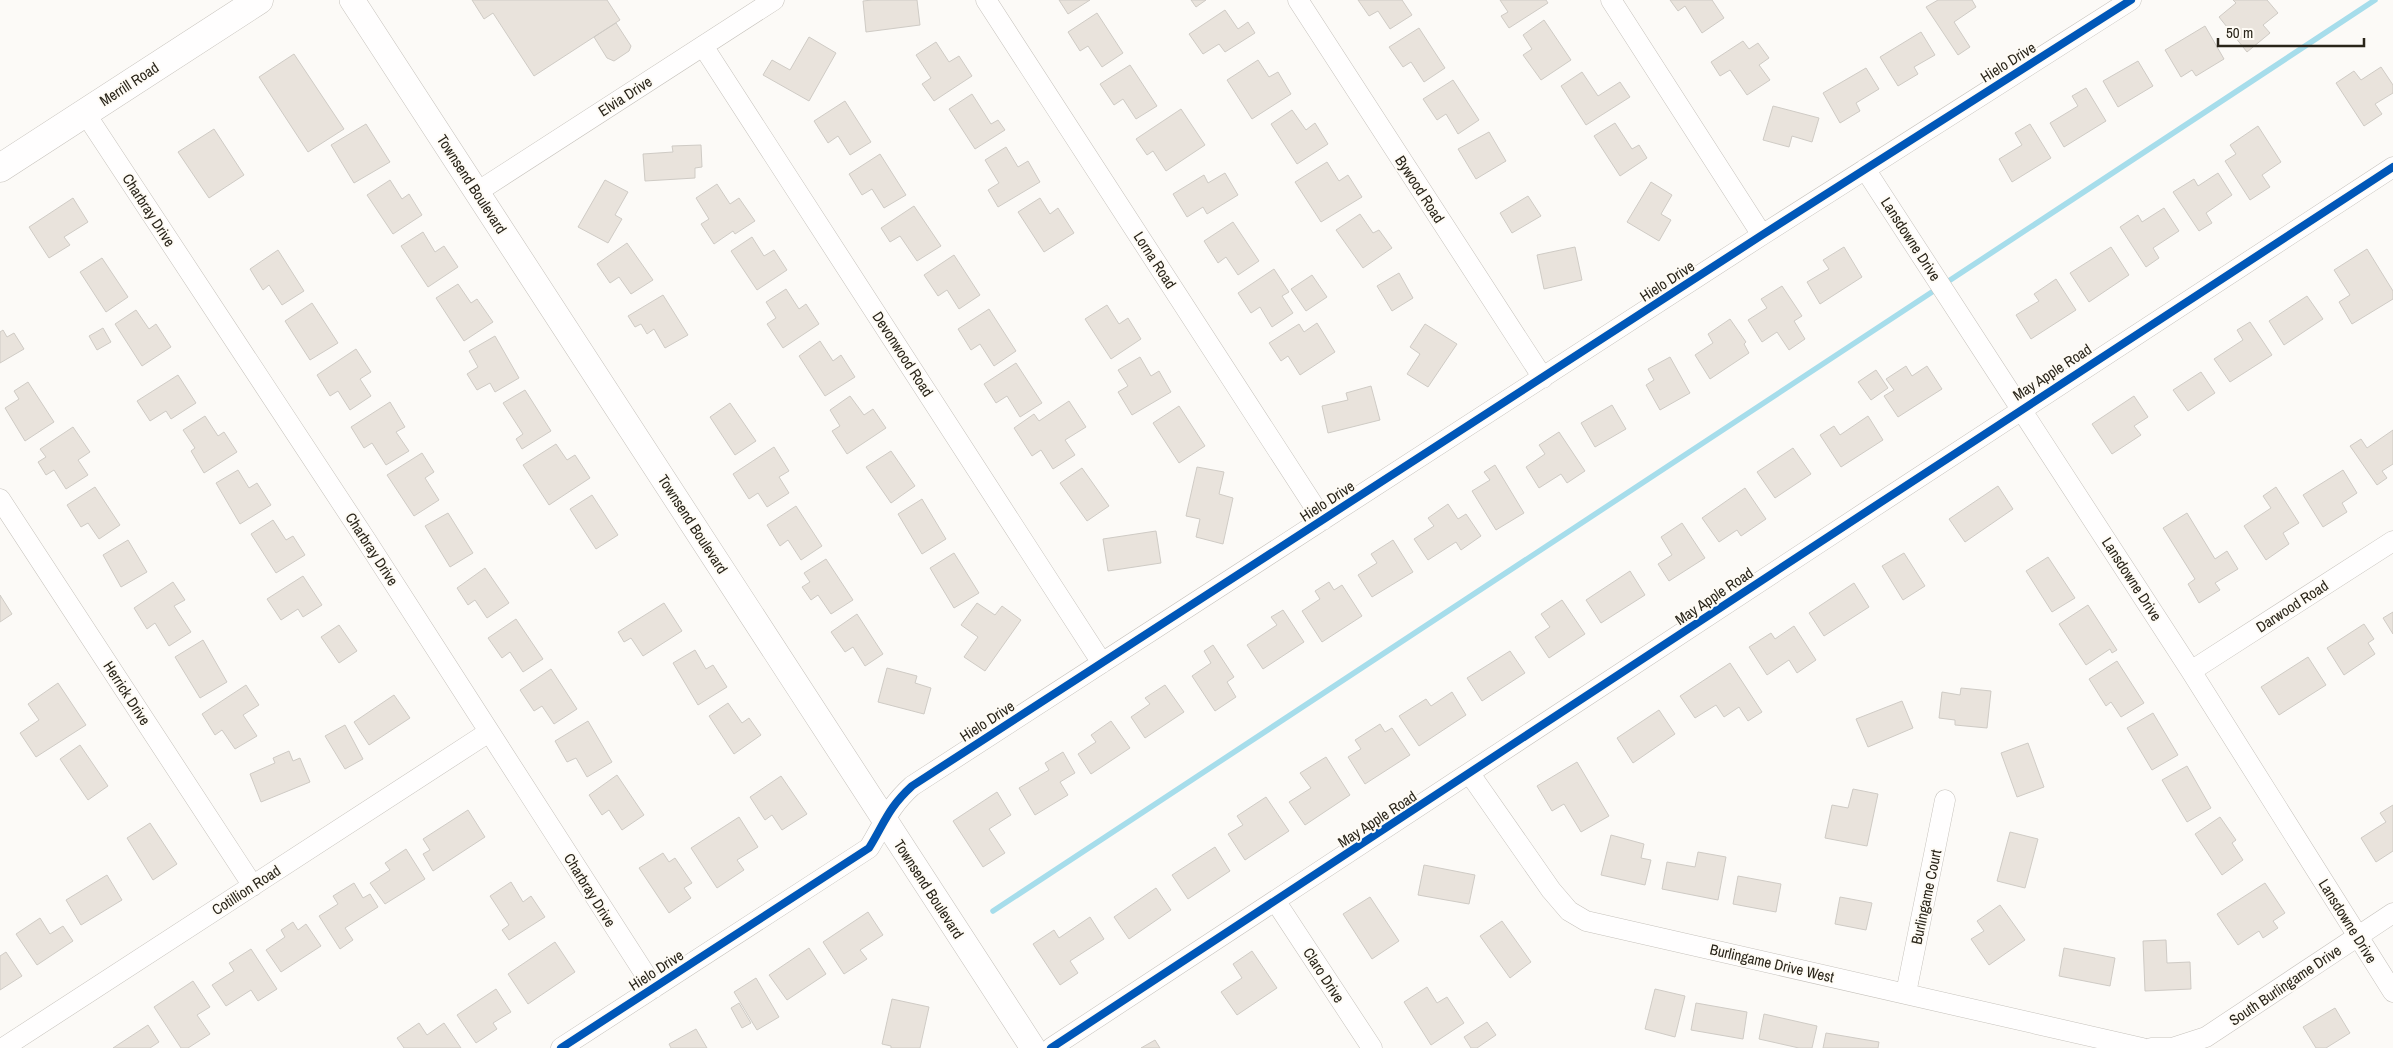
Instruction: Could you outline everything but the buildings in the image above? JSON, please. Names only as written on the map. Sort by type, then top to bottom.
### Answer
[{"type":"main road","name":"Merrill Road","points":[[0,168],[259,0]]},
{"type":"street","name":"Townsend Boulevard","points":[[352,0],[1032,1048]]},
{"type":"street","name":"Elvia Drive","points":[[477,192],[774,0]]},
{"type":"street","name":"Lorna Road","points":[[986,0],[1323,520]]},
{"type":"street","name":"Bywood Road","points":[[1298,0],[1543,378]]},
{"type":"street","points":[[1610,0],[1762,235]]},
{"type":"street","name":"Hielo Drive","points":[[561,1048],[869,848],[884,819],[897,800],[912,786],[1762,235],[2131,0]]},
{"type":"street","name":"Devonwood Road","points":[[703,46],[1102,663]]},
{"type":"street","name":"Charbray Drive","points":[[85,113],[355,523],[489,732],[540,807],[583,881],[654,988]]},
{"type":"street","name":"Lansdowne Drive","points":[[1865,169],[2022,408],[2191,671],[2393,992]]},
{"type":"street","name":"May Apple Road","points":[[1051,1048],[1276,902],[2022,408],[2390,176]]},
{"type":"street","name":"Herrick Drive","points":[[0,500],[253,886]]},
{"type":"street","name":"Darwood Road","points":[[2191,671],[2393,541]]},
{"type":"street","name":"Cotillion Road","points":[[3,1048],[489,732]]},
{"type":"street","name":"Burlingame Drive West","points":[[1470,774],[1551,890],[1569,911],[1586,921],[2142,1048]]},
{"type":"street","name":"Burlingame Court","points":[[1906,993],[1945,800]]},
{"type":"street","name":"Claro Drive","points":[[1276,902],[1372,1048]]},
{"type":"street","name":"South Burlingame Drive","points":[[2172,1048],[2206,1037],[2393,913]]},
{"type":"street","points":[[2151,1048],[2172,1048]]},
{"type":"waterway","points":[[993,911],[2375,0]]},
{"type":"cycle path","points":[[561,1048],[869,848],[892,808],[912,786],[1762,235],[2131,0]]},
{"type":"cycle path","points":[[1051,1048],[2393,167]]}]
